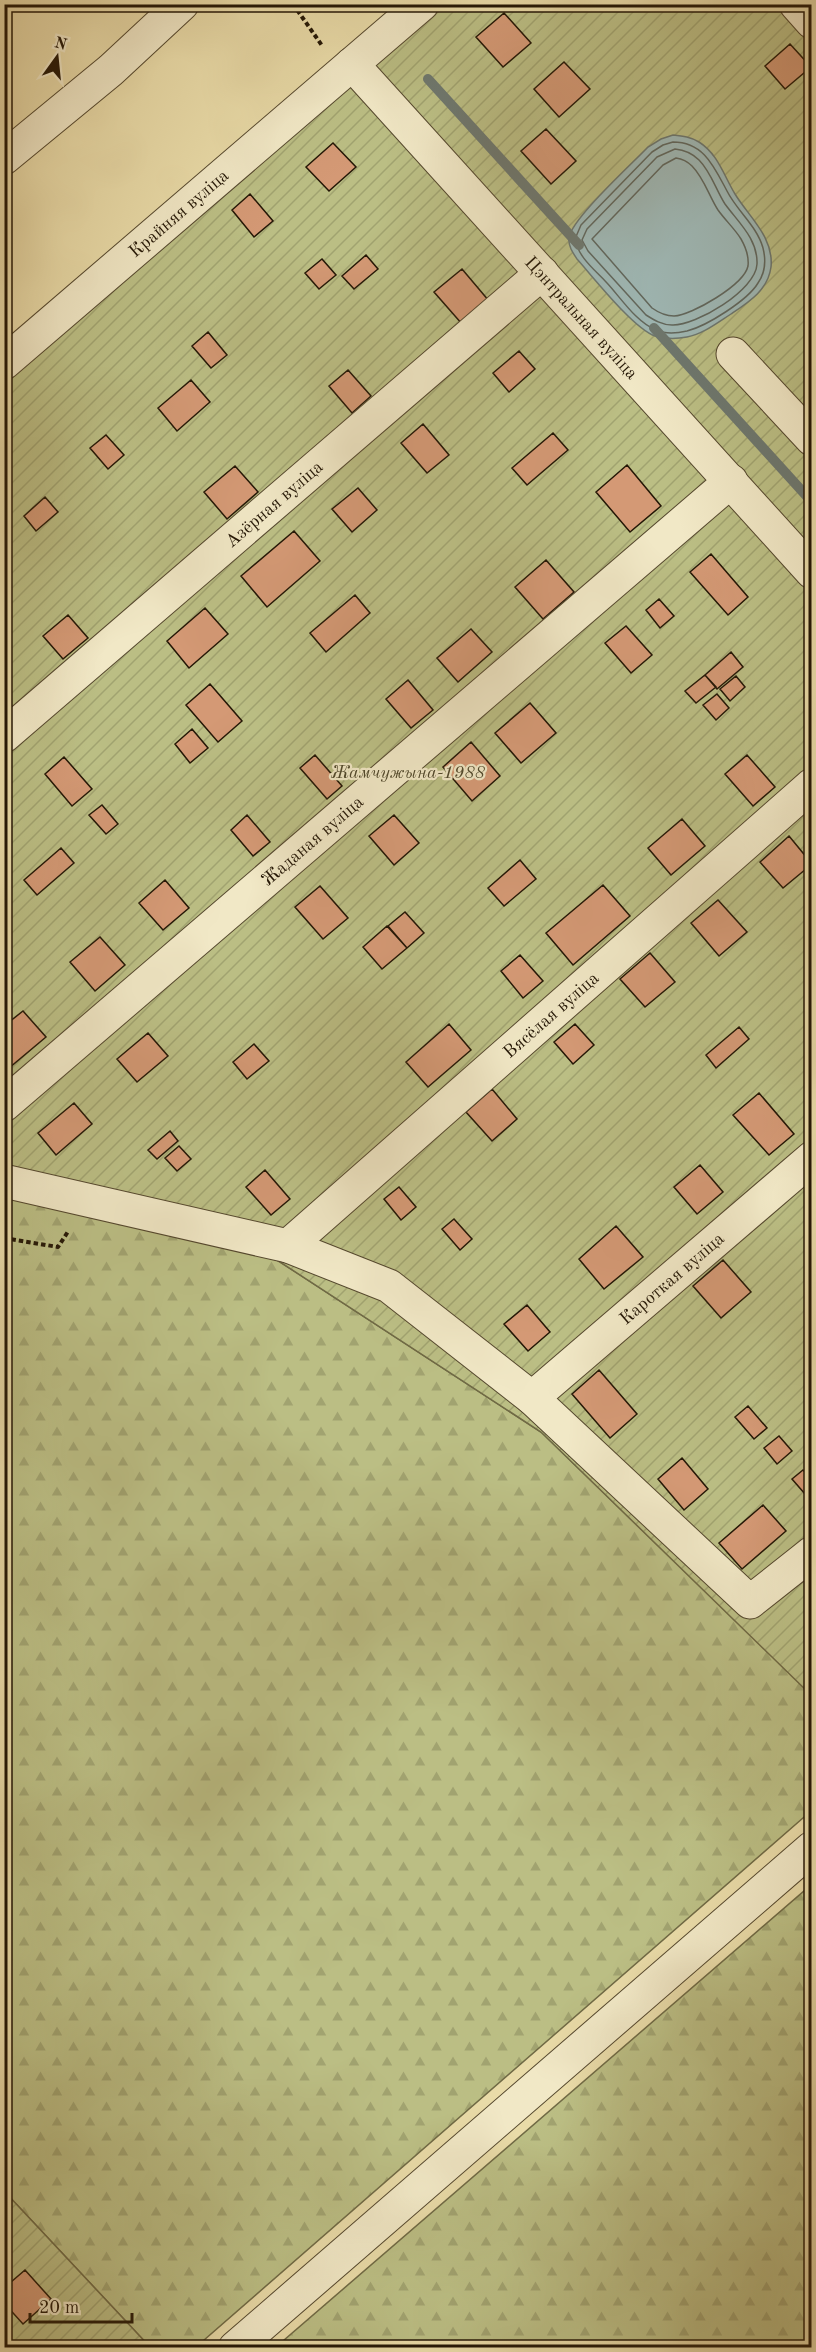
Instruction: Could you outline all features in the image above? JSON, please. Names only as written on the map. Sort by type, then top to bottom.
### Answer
[{"type":"street","points":[[4,158],[111,70],[182,4]]},
{"type":"street","name":"Крайняя вуліца","points":[[4,363],[422,4]]},
{"type":"street","points":[[796,4],[812,22]]},
{"type":"street","name":"Цэнтральная вуліца","points":[[346,68],[542,273],[812,572]]},
{"type":"street","name":"Азёрная вуліца","points":[[4,736],[542,273]]},
{"type":"street","points":[[733,354],[812,439]]},
{"type":"street","name":"Жаданая вуліца","points":[[4,1105],[731,481]]},
{"type":"street","name":"Вясёлая вуліца","points":[[288,1246],[812,785]]},
{"type":"street","name":"Кароткая вуліца","points":[[532,1398],[812,1158]]},
{"type":"street","points":[[4,1181],[288,1246],[388,1287],[532,1398],[750,1602],[812,1553]]},
{"type":"street","points":[[235,2348],[812,1848]]},
{"type":"path","points":[[293,4],[346,68]]},
{"type":"path","points":[[4,1238],[58,1247]]},
{"type":"green space","name":"Жамчужына-1988","points":[[404,5],[811,5],[811,1695],[541,1432],[277,1260],[5,1193],[4,350]]},
{"type":"green space","points":[[5,1193],[277,1260],[541,1432],[812,1695],[811,1811],[196,2347],[150,2347],[5,2192]]},
{"type":"green space","points":[[811,1885],[811,2347],[276,2347]]},
{"type":"green space","points":[[5,2192],[150,2347],[5,2347]]},
{"type":"water","points":[[673,135],[696,140],[706,147],[716,159],[735,194],[765,237],[771,256],[771,267],[762,289],[744,305],[699,333],[687,337],[663,338],[646,331],[636,323],[603,290],[577,259],[571,249],[569,238],[572,229],[591,205],[648,147]]},
{"type":"building","points":[[504,13],[531,43],[503,67],[476,37]]},
{"type":"building","points":[[790,44],[811,67],[785,89],[765,66]]},
{"type":"building","points":[[564,62],[590,89],[559,117],[534,89]]},
{"type":"building","points":[[546,129],[576,161],[551,184],[521,151]]},
{"type":"building","points":[[333,143],[356,167],[329,191],[306,167]]},
{"type":"building","points":[[250,194],[273,221],[254,237],[232,210]]},
{"type":"building","points":[[366,255],[378,269],[354,289],[342,276]]},
{"type":"building","points":[[322,259],[336,275],[319,289],[305,273]]},
{"type":"building","points":[[462,269],[489,301],[462,324],[434,292]]},
{"type":"building","points":[[208,332],[227,355],[211,368],[192,346]]},
{"type":"building","points":[[519,351],[535,369],[509,392],[493,373]]},
{"type":"building","points":[[348,370],[371,396],[352,413],[329,386]]},
{"type":"building","points":[[191,380],[210,402],[177,431],[158,408]]},
{"type":"building","points":[[423,424],[449,455],[427,473],[401,443]]},
{"type":"building","points":[[553,433],[568,450],[527,485],[512,468]]},
{"type":"building","points":[[106,435],[124,455],[108,469],[90,448]]},
{"type":"building","points":[[627,465],[661,506],[630,532],[596,492]]},
{"type":"building","points":[[235,466],[258,492],[227,519],[204,492]]},
{"type":"building","points":[[358,488],[377,510],[352,532],[332,509]]},
{"type":"building","points":[[45,497],[58,512],[36,531],[24,516]]},
{"type":"building","points":[[294,531],[320,561],[267,607],[241,576]]},
{"type":"building","points":[[711,554],[748,597],[728,615],[690,572]]},
{"type":"building","points":[[546,560],[574,592],[543,619],[515,587]]},
{"type":"building","points":[[355,595],[370,613],[326,652],[310,633]]},
{"type":"building","points":[[659,599],[674,616],[660,628],[646,610]]},
{"type":"building","points":[[205,608],[228,634],[189,668],[167,641]]},
{"type":"building","points":[[68,615],[88,638],[63,659],[43,636]]},
{"type":"building","points":[[626,626],[652,655],[631,673],[605,643]]},
{"type":"building","points":[[471,629],[492,652],[458,682],[437,658]]},
{"type":"building","points":[[731,652],[743,667],[717,689],[705,675]]},
{"type":"building","points":[[705,675],[716,687],[696,703],[685,691]]},
{"type":"building","points":[[736,676],[745,687],[730,701],[720,689]]},
{"type":"building","points":[[408,680],[433,710],[411,728],[386,699]]},
{"type":"building","points":[[210,684],[242,721],[218,742],[186,705]]},
{"type":"building","points":[[717,694],[729,708],[716,720],[703,705]]},
{"type":"building","points":[[530,703],[556,733],[521,763],[495,733]]},
{"type":"building","points":[[192,729],[208,748],[190,763],[175,744]]},
{"type":"building","points":[[471,742],[500,776],[472,801],[443,767]]},
{"type":"building","points":[[315,755],[342,786],[327,799],[300,768]]},
{"type":"building","points":[[747,755],[775,787],[753,806],[725,774]]},
{"type":"building","points":[[64,757],[92,789],[72,806],[45,774]]},
{"type":"building","points":[[102,805],[118,824],[106,834],[89,815]]},
{"type":"building","points":[[247,815],[270,842],[253,856],[231,830]]},
{"type":"building","points":[[394,815],[419,843],[394,865],[369,836]]},
{"type":"building","points":[[682,819],[705,846],[671,875],[648,848]]},
{"type":"building","points":[[789,836],[812,864],[783,888],[760,862]]},
{"type":"building","points":[[61,848],[74,863],[37,895],[24,880]]},
{"type":"building","points":[[520,860],[536,879],[504,906],[488,888]]},
{"type":"building","points":[[165,880],[189,908],[163,930],[139,903]]},
{"type":"building","points":[[603,885],[630,916],[573,965],[546,933]]},
{"type":"building","points":[[320,886],[348,918],[323,939],[295,907]]},
{"type":"building","points":[[718,900],[747,932],[719,956],[691,923]]},
{"type":"building","points":[[405,912],[424,933],[407,948],[388,926]]},
{"type":"building","points":[[387,926],[407,948],[382,969],[363,947]]},
{"type":"building","points":[[100,937],[125,965],[95,991],[70,962]]},
{"type":"building","points":[[650,953],[675,982],[645,1007],[620,979]]},
{"type":"building","points":[[520,955],[543,981],[523,998],[501,971]]},
{"type":"building","points":[[23,1011],[46,1037],[9,1068],[4,1064],[4,1026]]},
{"type":"building","points":[[449,1024],[471,1050],[428,1087],[406,1062]]},
{"type":"building","points":[[575,1024],[594,1045],[573,1064],[554,1042]]},
{"type":"building","points":[[739,1027],[749,1039],[716,1068],[706,1055]]},
{"type":"building","points":[[148,1033],[168,1056],[137,1082],[117,1059]]},
{"type":"building","points":[[254,1044],[269,1061],[247,1079],[233,1062]]},
{"type":"building","points":[[492,1089],[517,1119],[492,1141],[466,1112]]},
{"type":"building","points":[[759,1093],[794,1134],[769,1155],[733,1115]]},
{"type":"building","points":[[74,1103],[92,1124],[56,1155],[38,1133]]},
{"type":"building","points":[[170,1131],[178,1141],[157,1159],[148,1150]]},
{"type":"building","points":[[179,1146],[191,1159],[177,1171],[165,1158]]},
{"type":"building","points":[[700,1165],[723,1192],[697,1214],[674,1187]]},
{"type":"building","points":[[265,1170],[290,1199],[271,1215],[246,1187]]},
{"type":"building","points":[[399,1187],[416,1207],[401,1220],[384,1199]]},
{"type":"building","points":[[454,1219],[472,1239],[460,1250],[442,1229]]},
{"type":"building","points":[[616,1226],[643,1257],[604,1289],[579,1259]]},
{"type":"building","points":[[723,1260],[751,1292],[721,1318],[693,1286]]},
{"type":"building","points":[[527,1305],[550,1332],[528,1351],[504,1324]]},
{"type":"building","points":[[599,1370],[637,1414],[610,1438],[572,1394]]},
{"type":"building","points":[[748,1406],[767,1428],[754,1439],[735,1417]]},
{"type":"building","points":[[779,1436],[792,1451],[777,1464],[764,1448]]},
{"type":"building","points":[[682,1458],[708,1489],[684,1510],[658,1479]]},
{"type":"building","points":[[803,1470],[812,1479],[812,1502],[792,1479]]},
{"type":"building","points":[[763,1505],[786,1531],[742,1569],[719,1543]]},
{"type":"building","points":[[25,2270],[51,2299],[23,2324],[4,2303],[4,2288]]},
{"type":"waterway","points":[[428,79],[579,245]]},
{"type":"waterway","points":[[654,328],[812,502]]}]
